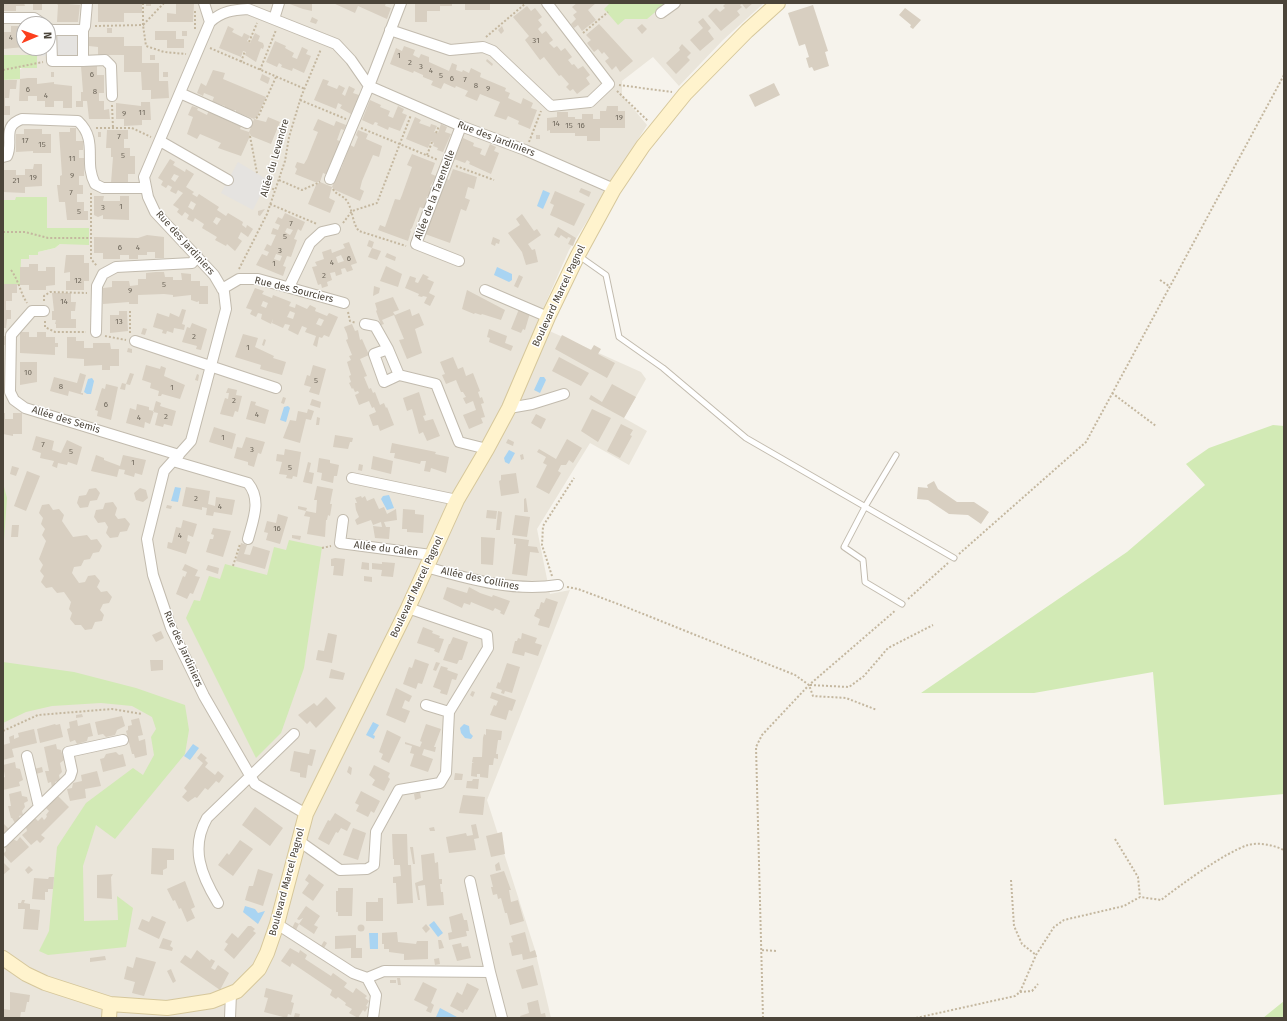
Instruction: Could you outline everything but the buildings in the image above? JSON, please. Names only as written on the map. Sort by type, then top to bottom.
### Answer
[{"type":"street","points":[[83,61],[84,28],[87,3]]},
{"type":"street","points":[[204,3],[210,22]]},
{"type":"street","points":[[210,3],[220,14]]},
{"type":"street","points":[[276,20],[279,3]]},
{"type":"street","points":[[330,179],[369,86],[401,3]]},
{"type":"street","points":[[390,30],[450,50],[483,47],[493,51],[551,106],[590,102],[609,84],[547,3]]},
{"type":"street","points":[[661,13],[675,3]]},
{"type":"street","name":"Boulevard Marcel Pagnol","points":[[3,958],[26,974],[45,983],[110,1004],[166,1008],[212,1000],[237,991],[259,969],[268,953],[306,814],[408,608],[457,500],[509,408],[548,317],[578,255],[614,189],[651,135],[685,94],[747,31],[778,3]]},
{"type":"street","name":"Rue des Jardiniers","points":[[306,814],[255,784],[204,696],[171,628],[153,575],[147,539],[164,471],[191,441],[226,309],[222,289],[214,274],[155,212],[148,197],[144,177],[210,22],[220,14],[233,10],[248,9],[325,39],[336,44],[351,60],[369,86],[461,126],[526,150],[614,189]]},
{"type":"street","points":[[3,18],[16,18]]},
{"type":"street","points":[[56,29],[84,28]]},
{"type":"street","points":[[52,56],[52,61],[105,60],[112,66],[112,96]]},
{"type":"street","points":[[180,93],[247,123]]},
{"type":"street","points":[[3,157],[7,156],[9,151],[10,129],[15,122],[22,120],[69,119],[78,121],[86,128],[89,136],[91,178],[94,184],[103,188],[146,188]]},
{"type":"street","name":"Allée de la Tarentelle","points":[[458,261],[416,244],[461,126]]},
{"type":"street","points":[[160,141],[228,180]]},
{"type":"street","points":[[289,287],[310,243],[322,232],[335,229]]},
{"type":"street","points":[[96,332],[96,292],[97,286],[103,274],[116,267],[192,263],[196,256]]},
{"type":"street","points":[[222,289],[239,279]]},
{"type":"street","name":"Rue des Sourciers","points":[[239,279],[258,280],[289,287],[344,303]]},
{"type":"street","points":[[484,290],[548,317]]},
{"type":"street","points":[[32,311],[44,311]]},
{"type":"street","name":"Allée des Semis","points":[[32,311],[11,335],[10,392],[14,400],[25,408],[248,483],[254,490],[256,502],[248,539]]},
{"type":"street","points":[[362,323],[374,326],[388,349],[399,375]]},
{"type":"street","points":[[135,341],[276,388]]},
{"type":"street","points":[[388,349],[374,354],[384,382],[399,375],[436,384],[459,442],[487,449]]},
{"type":"street","points":[[509,408],[532,404],[564,394]]},
{"type":"street","points":[[352,478],[457,500]]},
{"type":"street","name":"Allée du Calen","points":[[343,520],[340,543],[429,561]]},
{"type":"street","name":"Allée des Collines","points":[[429,561],[457,576],[502,585],[529,588],[558,586]]},
{"type":"street","points":[[299,841],[340,870],[367,869],[374,865],[376,832],[399,790],[440,783],[446,773],[449,712],[488,648],[487,634],[408,608]]},
{"type":"street","points":[[426,705],[449,712]]},
{"type":"street","points":[[218,903],[210,890],[198,858],[197,844],[201,828],[207,818],[294,734]]},
{"type":"street","points":[[3,842],[70,777],[72,771],[68,752],[123,740]]},
{"type":"street","points":[[27,756],[39,807]]},
{"type":"street","points":[[470,881],[490,972],[502,1018]]},
{"type":"street","points":[[276,924],[353,973],[368,978],[384,971],[490,972]]},
{"type":"street","points":[[368,978],[376,995],[373,1018]]},
{"type":"street","points":[[230,1018],[231,993]]},
{"type":"street","points":[[109,1018],[110,1004]]},
{"type":"lane","points":[[578,255],[606,275],[619,337],[663,368],[746,438],[954,558]]},
{"type":"lane","points":[[896,455],[844,547],[863,560],[865,582],[902,604]]},
{"type":"path","points":[[143,3],[143,25],[146,46],[164,52],[189,54]]},
{"type":"path","points":[[84,28],[143,25],[164,3]]},
{"type":"path","points":[[474,48],[526,3]]},
{"type":"path","points":[[195,10],[195,33]]},
{"type":"path","points":[[576,39],[608,12]]},
{"type":"path","points":[[249,42],[260,14]]},
{"type":"path","points":[[260,70],[276,20]]},
{"type":"path","name":"Allée du Levandre","points":[[239,279],[239,270],[270,204],[279,180],[300,100],[325,39]]},
{"type":"path","points":[[201,44],[305,89]]},
{"type":"path","points":[[241,62],[245,51]]},
{"type":"path","points":[[3,70],[52,61]]},
{"type":"path","points":[[763,1018],[756,747],[762,734],[809,685],[1086,442],[1284,75]]},
{"type":"path","points":[[247,123],[258,117],[276,77]]},
{"type":"path","points":[[609,84],[685,94]]},
{"type":"path","points":[[609,84],[648,122],[651,135]]},
{"type":"path","points":[[112,96],[113,128]]},
{"type":"path","points":[[300,100],[400,144],[494,180]]},
{"type":"path","points":[[526,150],[545,100]]},
{"type":"path","points":[[335,229],[344,223],[352,211],[377,203],[414,106]]},
{"type":"path","points":[[86,128],[132,128],[160,141]]},
{"type":"path","points":[[250,136],[257,173]]},
{"type":"path","points":[[427,155],[432,142]]},
{"type":"path","points":[[279,180],[302,190],[330,179],[335,192],[346,200],[352,211],[355,226],[359,231],[408,247],[416,244]]},
{"type":"path","points":[[94,184],[91,195],[91,258],[103,274]]},
{"type":"path","points":[[265,185],[275,190]]},
{"type":"path","points":[[270,204],[316,223],[322,232]]},
{"type":"path","points":[[3,232],[25,232],[48,238],[91,238]]},
{"type":"path","points":[[11,270],[18,280],[19,290],[32,311]]},
{"type":"path","points":[[1160,280],[1169,286]]},
{"type":"path","points":[[96,292],[80,294],[74,292],[50,292],[44,296],[45,327],[55,332],[96,332],[110,338],[130,341],[130,310]]},
{"type":"path","points":[[344,303],[349,307],[348,312],[350,321],[362,323]]},
{"type":"path","points":[[1112,392],[1156,426]]},
{"type":"path","points":[[574,478],[543,526],[542,545],[550,572],[558,586],[578,589],[633,610],[795,675],[809,685],[850,687],[864,676],[888,648],[933,625]]},
{"type":"path","points":[[233,566],[241,540],[248,539]]},
{"type":"path","points":[[809,685],[813,696],[846,698],[877,710]]},
{"type":"path","points":[[3,731],[38,715],[112,709],[142,714]]},
{"type":"path","points":[[1115,839],[1138,877],[1140,897]]},
{"type":"path","points":[[916,1018],[1015,996],[1020,992],[1036,955],[1054,927],[1064,920],[1124,906],[1140,897],[1161,900],[1184,883],[1248,845],[1264,844],[1284,850]]},
{"type":"path","points":[[1011,880],[1014,926],[1022,944],[1036,955]]},
{"type":"path","points":[[762,950],[777,951]]},
{"type":"path","points":[[1020,992],[1032,991],[1038,984]]},
{"type":"shaded area","points":[[3,3],[764,3],[723,40],[679,86],[653,57],[622,81],[622,95],[647,125],[569,250],[536,325],[641,372],[646,379],[624,418],[647,431],[629,465],[590,443],[537,529],[550,594],[570,590],[487,800],[535,950],[551,1018],[3,1018],[3,266],[38,252],[55,248],[60,244],[89,244],[89,228],[47,229],[15,200],[3,200],[3,80],[8,80],[36,56],[56,56],[56,16],[16,16],[16,55],[3,55]]},
{"type":"shaded area","points":[[56,33],[83,34],[83,55],[56,56]]},
{"type":"shaded area","points":[[238,162],[268,180],[253,210],[221,193]]},
{"type":"green space","points":[[610,3],[666,3],[647,19],[625,19],[618,25],[604,9]]},
{"type":"green space","points":[[3,55],[37,56],[37,68],[20,68],[20,79],[3,80]]},
{"type":"green space","points":[[16,197],[47,197],[47,228],[89,228],[89,245],[60,244],[55,248],[38,252],[38,255],[29,255],[29,259],[21,259],[20,285],[3,284],[3,200],[15,200]]},
{"type":"green space","points":[[1273,425],[1284,426],[1284,794],[1164,805],[1153,672],[1034,693],[921,693],[1127,552],[1205,485],[1186,464],[1209,448]]},
{"type":"green space","points":[[3,483],[7,498],[3,554]]},
{"type":"green space","points":[[289,540],[322,547],[304,668],[281,733],[256,758],[186,618],[194,600],[200,601],[209,576],[220,579],[225,564],[267,575],[274,547],[286,550]]},
{"type":"green space","points":[[3,662],[74,672],[136,688],[185,705],[189,730],[185,754],[115,839],[96,825],[83,866],[84,921],[118,920],[117,896],[133,908],[126,947],[48,955],[39,951],[49,931],[57,847],[86,803],[133,768],[143,775],[154,755],[151,737],[156,729],[152,717],[132,706],[101,703],[52,706],[26,712],[3,723]]},
{"type":"green space","points":[[1284,1001],[1284,1018],[1263,1018]]},
{"type":"water","points":[[543,190],[550,193],[543,209],[537,206]]},
{"type":"water","points":[[497,267],[512,274],[512,280],[509,282],[494,275]]},
{"type":"water","points":[[540,377],[544,377],[546,380],[540,393],[534,390]]},
{"type":"water","points":[[92,378],[94,381],[91,394],[87,394],[84,392],[88,379]]},
{"type":"water","points":[[288,406],[290,408],[286,422],[280,420],[284,407]]},
{"type":"water","points":[[509,450],[515,453],[509,464],[505,462],[504,458]]},
{"type":"water","points":[[175,487],[181,488],[178,502],[171,501]]},
{"type":"water","points":[[389,495],[394,508],[387,510],[381,499],[383,496]]},
{"type":"water","points":[[373,722],[379,725],[373,735],[375,736],[374,739],[366,735]]},
{"type":"water","points":[[464,724],[469,726],[470,733],[473,736],[471,739],[465,738],[461,733],[460,728]]},
{"type":"water","points":[[193,744],[199,748],[190,760],[184,756]]},
{"type":"water","points":[[245,906],[255,909],[258,913],[265,911],[258,924],[243,912]]},
{"type":"water","points":[[434,921],[443,933],[438,937],[429,925]]},
{"type":"water","points":[[369,933],[378,933],[378,949],[370,949]]},
{"type":"water","points":[[440,1008],[457,1017],[436,1017]]}]
